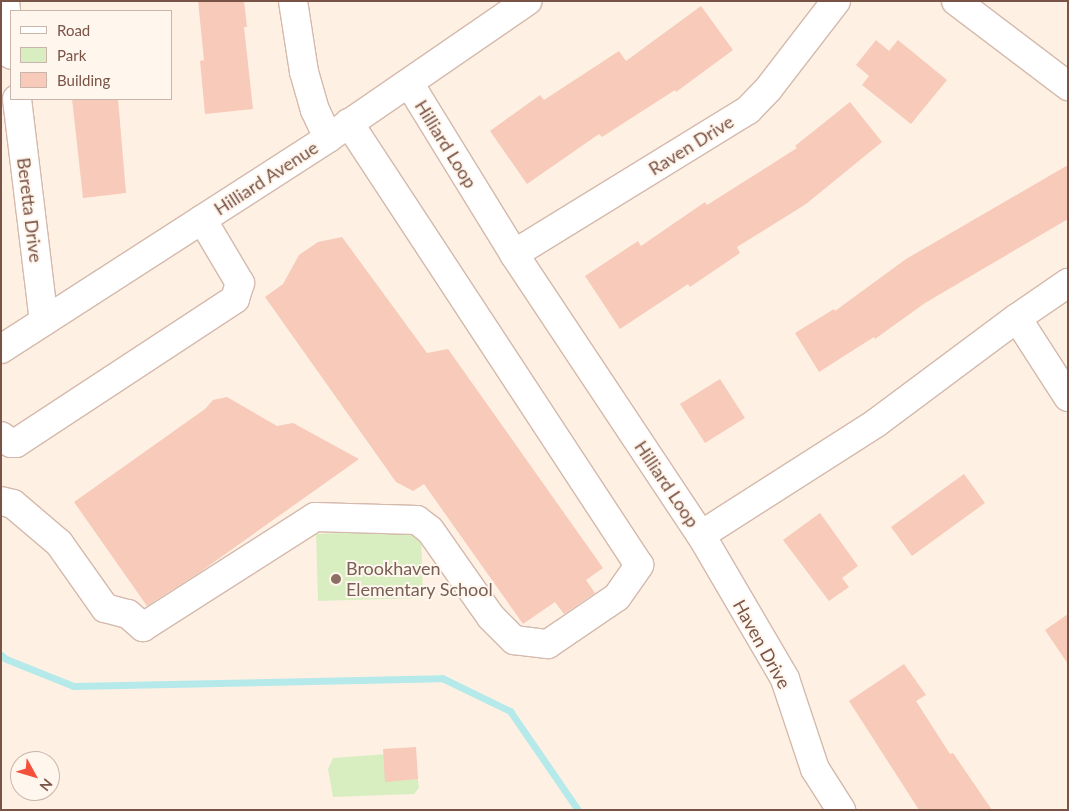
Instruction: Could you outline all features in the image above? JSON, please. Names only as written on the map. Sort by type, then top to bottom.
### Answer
[{"type":"street","points":[[5,1],[10,46]]},
{"type":"street","points":[[1,501],[13,504],[59,543],[105,608],[128,614],[143,627],[314,516],[417,520],[430,530],[491,617],[514,640],[548,644],[617,597],[638,565],[339,131],[315,110],[304,72],[293,1]]},
{"type":"street","name":"Hilliard Avenue","points":[[1,348],[339,131],[527,1]]},
{"type":"street","name":"Raven Drive","points":[[514,254],[748,110],[769,88],[836,1]]},
{"type":"street","points":[[956,1],[1068,86]]},
{"type":"street","name":"Hilliard Loop","points":[[409,83],[514,254],[701,535],[876,423],[1017,318],[1068,283]]},
{"type":"street","name":"Beretta Drive","points":[[17,100],[44,321]]},
{"type":"street","points":[[2,437],[11,443],[16,443],[235,299],[240,284],[202,219]]},
{"type":"street","points":[[1017,318],[1068,397]]},
{"type":"street","name":"Haven Drive","points":[[701,535],[784,678],[815,769],[841,810]]},
{"type":"green space","points":[[421,530],[423,598],[318,601],[316,534]]},
{"type":"green space","points":[[414,752],[419,788],[414,794],[333,797],[328,769],[333,758]]},
{"type":"building","points":[[198,1],[244,1],[247,27],[244,27],[253,109],[205,114],[200,61],[204,60]]},
{"type":"building","points":[[701,6],[733,50],[676,92],[675,90],[602,137],[599,134],[527,184],[490,131],[540,95],[544,100],[619,51],[626,61]]},
{"type":"building","points":[[876,40],[889,51],[898,40],[947,80],[911,124],[862,85],[869,76],[856,65]]},
{"type":"building","points":[[72,100],[118,100],[126,193],[83,198]]},
{"type":"building","points":[[850,102],[882,142],[806,204],[737,247],[740,253],[690,287],[688,284],[620,329],[585,276],[638,241],[641,246],[705,202],[707,205],[797,148],[795,146]]},
{"type":"building","points":[[1068,165],[1068,219],[925,303],[875,339],[874,337],[819,372],[795,333],[834,309],[835,311],[906,259]]},
{"type":"building","points":[[342,237],[427,353],[448,349],[603,568],[586,580],[595,593],[564,614],[555,602],[523,624],[424,484],[413,491],[396,482],[265,297],[283,284],[299,255],[318,242]]},
{"type":"building","points":[[720,379],[745,418],[705,443],[680,404]]},
{"type":"building","points":[[227,397],[277,426],[293,423],[359,459],[200,572],[147,606],[74,502],[205,409],[213,400]]},
{"type":"building","points":[[964,474],[985,503],[912,556],[891,527]]},
{"type":"building","points":[[820,513],[858,566],[842,578],[849,587],[829,601],[783,540]]},
{"type":"building","points":[[1068,614],[1068,664],[1045,630]]},
{"type":"building","points":[[904,664],[926,695],[916,701],[950,754],[953,753],[992,810],[919,810],[849,701]]},
{"type":"building","points":[[416,747],[418,779],[385,782],[383,749]]},
{"type":"waterway","points":[[1,655],[6,659],[73,686],[442,678],[510,711],[578,810]]},
{"type":"place","name":"Brookhaven Elementary School","points":[[336,579]]}]
